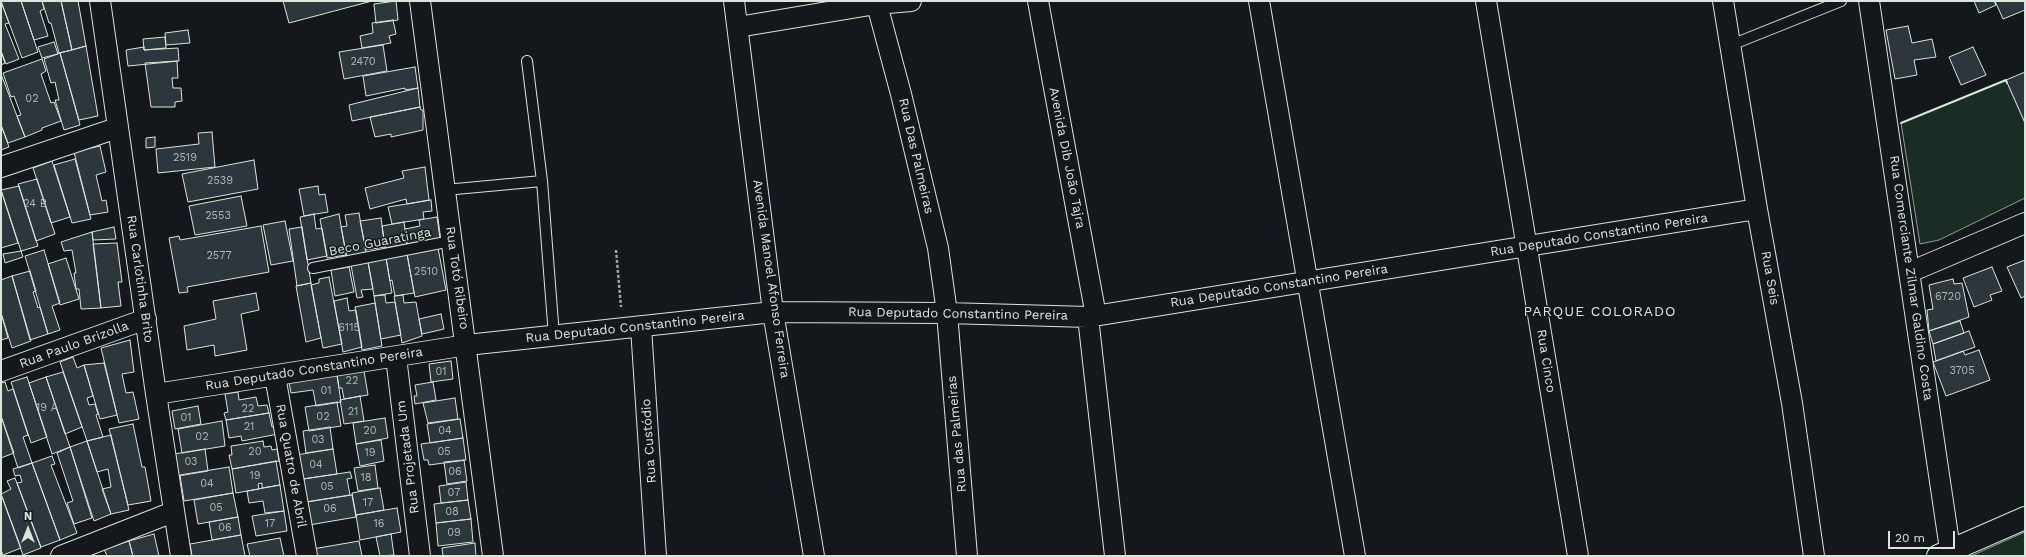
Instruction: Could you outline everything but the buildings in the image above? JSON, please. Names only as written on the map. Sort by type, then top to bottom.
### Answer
[{"type":"main road","points":[[1947,554],[2025,518]]},
{"type":"street","name":"Rua Carlotinha Brito","points":[[100,1],[117,128],[181,556]]},
{"type":"street","name":"Rua Totó Ribeiro","points":[[420,1],[451,241],[467,345],[493,556]]},
{"type":"street","name":"Avenida Manoel Afonso Ferreira","points":[[734,1],[773,312],[814,556]]},
{"type":"street","points":[[738,27],[876,2],[911,1]]},
{"type":"street","name":"Avenida Dib João Tajra","points":[[1038,1],[1092,316],[1115,556]]},
{"type":"street","points":[[1259,1],[1355,556]]},
{"type":"street","name":"Rua Cinco","points":[[1486,1],[1578,556]]},
{"type":"street","name":"Rua Seis","points":[[1723,1],[1757,209],[1792,403],[1814,556]]},
{"type":"street","name":"Rua Comerciante Zilmar Galdino Costa","points":[[1869,1],[1910,272],[1947,554]]},
{"type":"street","name":"Rua Das Palmeiras","points":[[876,2],[901,94],[938,248],[947,313]]},
{"type":"street","points":[[1,166],[117,128]]},
{"type":"street","name":"Rua Deputado Constantino Pereira","points":[[156,394],[467,345],[773,312],[1092,316],[1307,280],[1527,247],[1757,209]]},
{"type":"street","points":[[1910,272],[2025,223]]},
{"type":"street","name":"Rua das Palmeiras","points":[[947,313],[967,556]]},
{"type":"street","name":"Rua Paulo Brizolla","points":[[1,371],[146,319]]},
{"type":"street","name":"Rua Custódio","points":[[632,327],[656,556]]},
{"type":"street","name":"Rua Projetada Um","points":[[396,357],[420,556]]},
{"type":"street","name":"Rua Quatro de Abril","points":[[275,376],[307,556]]},
{"type":"street","points":[[61,556],[174,512]]},
{"type":"lane","points":[[1731,45],[1841,1]]},
{"type":"lane","points":[[526,61],[542,181],[554,336]]},
{"type":"lane","points":[[445,190],[542,181]]},
{"type":"lane","name":"Beco Guaratinga","points":[[313,268],[451,241]]},
{"type":"path","points":[[616,250],[632,327]]},
{"type":"green space","points":[[2006,80],[2025,123],[2025,198],[1939,240],[1920,244],[1901,123]]},
{"type":"green space","points":[[2025,532],[2025,556],[1971,556]]},
{"type":"wall","points":[[1901,123],[2006,80],[2007,83]]},
{"type":"district","name":"PARQUE COLORADO","points":[[1600,312]]}]
